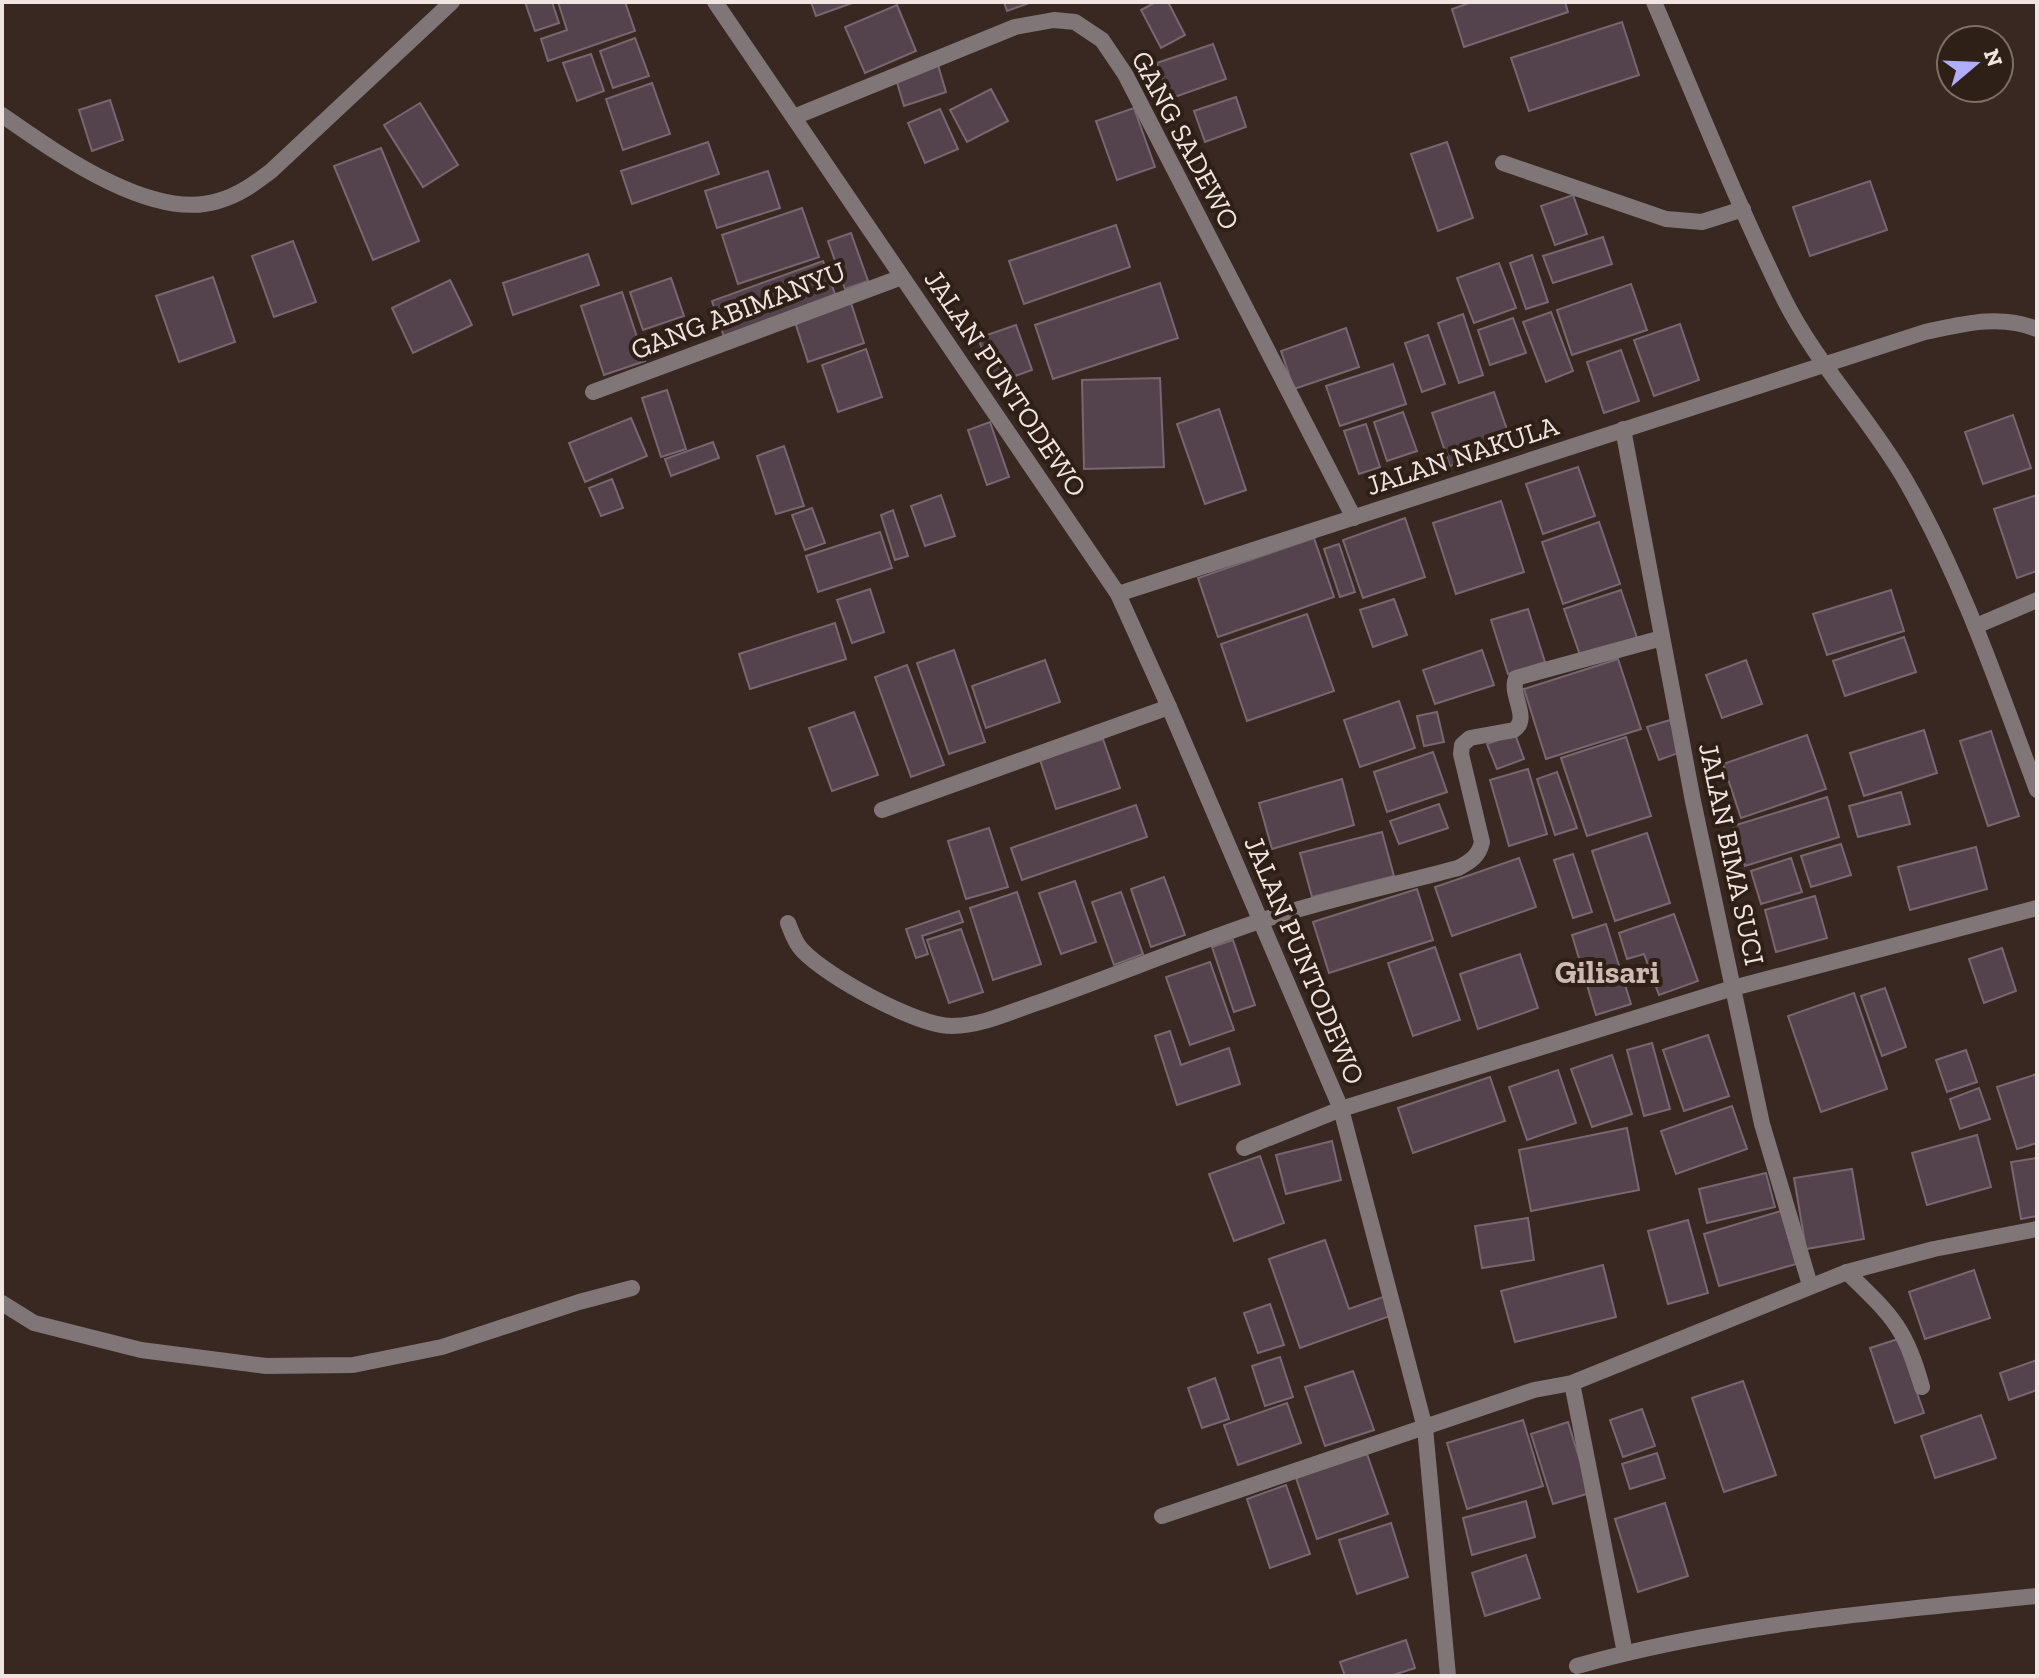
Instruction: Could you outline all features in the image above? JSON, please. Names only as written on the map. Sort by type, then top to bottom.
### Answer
[{"type":"street","points":[[2,115],[65,158],[133,191],[186,205],[216,202],[247,189],[271,171],[452,2]]},
{"type":"street","points":[[1654,2],[1784,298],[1822,363],[1906,481],[1943,552],[1976,626],[2037,790]]},
{"type":"street","name":"JALAN PUNTODEWO","points":[[721,4],[794,117],[1118,594],[1169,707],[1341,1109],[1425,1428],[1448,1676]]},
{"type":"street","name":"GANG SADEWO","points":[[794,117],[1015,27],[1054,20],[1075,22],[1102,40],[1125,74],[1354,518]]},
{"type":"street","points":[[1503,163],[1666,219],[1702,222],[1743,209]]},
{"type":"street","name":"GANG ABIMANYU","points":[[593,392],[902,277]]},
{"type":"street","name":"JALAN NAKULA","points":[[1118,594],[1925,332],[1982,320],[2010,322],[2037,329]]},
{"type":"street","name":"JALAN BIMA SUCI","points":[[1623,429],[1662,638],[1762,1124],[1810,1285]]},
{"type":"street","points":[[1976,626],[2037,600]]},
{"type":"street","points":[[788,923],[793,938],[803,951],[846,982],[915,1018],[954,1026],[994,1018],[1259,921],[1458,868],[1469,862],[1480,850],[1482,842],[1461,754],[1462,745],[1470,738],[1514,730],[1519,726],[1521,720],[1514,688],[1516,678],[1662,638]]},
{"type":"street","points":[[882,810],[1169,707]]},
{"type":"street","points":[[1244,1148],[1341,1109],[1733,988],[2037,908]]},
{"type":"street","points":[[1162,1516],[1534,1390],[1572,1383],[1847,1272],[1934,1249],[2037,1229]]},
{"type":"street","points":[[1847,1272],[1898,1324],[1911,1347],[1922,1387]]},
{"type":"street","points":[[2,1303],[34,1323],[141,1350],[266,1366],[353,1365],[442,1347],[632,1288]]},
{"type":"street","points":[[1572,1383],[1625,1653]]},
{"type":"street","points":[[1577,1666],[1625,1653],[1741,1631],[2037,1596]]},
{"type":"building","points":[[525,2],[552,2],[559,23],[535,31]]},
{"type":"building","points":[[558,2],[625,2],[635,31],[548,61],[541,39],[567,30]]},
{"type":"building","points":[[811,2],[855,2],[816,16]]},
{"type":"building","points":[[1004,2],[1032,2],[1007,11]]},
{"type":"building","points":[[1156,2],[1168,2],[1185,35],[1161,48],[1141,10]]},
{"type":"building","points":[[1472,2],[1565,2],[1568,12],[1464,47],[1452,9]]},
{"type":"building","points":[[897,5],[916,51],[865,73],[845,27]]},
{"type":"building","points":[[1622,22],[1639,75],[1529,111],[1511,58]]},
{"type":"building","points":[[635,38],[649,76],[613,88],[600,51]]},
{"type":"building","points":[[1213,44],[1226,79],[1169,99],[1157,63]]},
{"type":"building","points":[[591,54],[604,91],[577,101],[563,63]]},
{"type":"building","points":[[938,65],[946,92],[904,106],[896,79]]},
{"type":"building","points":[[652,83],[670,134],[623,150],[606,99]]},
{"type":"building","points":[[991,89],[1008,121],[967,142],[950,110]]},
{"type":"building","points":[[1236,97],[1246,127],[1205,142],[1194,111]]},
{"type":"building","points":[[110,100],[123,140],[92,151],[79,110]]},
{"type":"building","points":[[420,103],[458,165],[423,187],[384,125]]},
{"type":"building","points":[[1134,108],[1155,167],[1117,180],[1096,121]]},
{"type":"building","points":[[940,109],[958,149],[925,163],[908,123]]},
{"type":"building","points":[[708,142],[719,174],[632,204],[621,171]]},
{"type":"building","points":[[1447,142],[1473,218],[1438,231],[1411,154]]},
{"type":"building","points":[[381,148],[419,241],[373,260],[334,166]]},
{"type":"building","points":[[768,171],[780,208],[717,228],[705,191]]},
{"type":"building","points":[[1870,181],[1887,230],[1810,256],[1793,207]]},
{"type":"building","points":[[1573,195],[1587,234],[1555,245],[1541,206]]},
{"type":"building","points":[[802,208],[819,257],[738,284],[722,235]]},
{"type":"building","points":[[1116,225],[1130,267],[1024,304],[1009,261]]},
{"type":"building","points":[[851,233],[868,281],[845,289],[828,241]]},
{"type":"building","points":[[1603,237],[1612,264],[1553,283],[1543,256]]},
{"type":"building","points":[[293,241],[316,302],[274,317],[252,256]]},
{"type":"building","points":[[588,254],[599,285],[513,315],[503,283]]},
{"type":"building","points":[[1532,255],[1548,302],[1526,309],[1510,263]]},
{"type":"building","points":[[823,261],[836,297],[724,337],[712,301]]},
{"type":"building","points":[[1499,263],[1516,308],[1474,323],[1457,278]]},
{"type":"building","points":[[213,277],[235,342],[179,362],[156,296]]},
{"type":"building","points":[[671,278],[684,316],[643,330],[630,292]]},
{"type":"building","points":[[450,280],[472,325],[413,353],[392,308]]},
{"type":"building","points":[[1160,283],[1178,338],[1053,379],[1035,325]]},
{"type":"building","points":[[1631,284],[1647,330],[1572,355],[1557,310]]},
{"type":"building","points":[[622,292],[645,361],[604,375],[581,306]]},
{"type":"building","points":[[851,303],[864,343],[808,362],[795,322]]},
{"type":"building","points":[[1551,312],[1573,371],[1546,382],[1523,322]]},
{"type":"building","points":[[1463,314],[1483,375],[1459,383],[1438,323]]},
{"type":"building","points":[[1513,318],[1526,353],[1490,365],[1478,330]]},
{"type":"building","points":[[1680,324],[1699,380],[1654,396],[1634,340]]},
{"type":"building","points":[[1016,325],[1032,370],[995,383],[978,338]]},
{"type":"building","points":[[1346,328],[1359,367],[1294,389],[1281,351]]},
{"type":"building","points":[[1428,335],[1445,384],[1422,392],[1405,343]]},
{"type":"building","points":[[866,349],[882,397],[838,412],[822,365]]},
{"type":"building","points":[[1621,350],[1639,401],[1604,413],[1587,362]]},
{"type":"building","points":[[1393,364],[1406,404],[1340,426],[1326,386]]},
{"type":"building","points":[[1160,378],[1164,467],[1084,469],[1082,380]]},
{"type":"building","points":[[667,390],[686,449],[661,457],[642,398]]},
{"type":"building","points":[[1494,392],[1512,444],[1450,466],[1432,413]]},
{"type":"building","points":[[1219,409],[1246,490],[1205,504],[1177,424]]},
{"type":"building","points":[[1403,412],[1417,451],[1387,461],[1374,422]]},
{"type":"building","points":[[2013,415],[2031,468],[1983,484],[1965,432]]},
{"type":"building","points":[[631,418],[647,456],[585,482],[569,443]]},
{"type":"building","points":[[990,422],[1009,477],[987,485],[968,430]]},
{"type":"building","points":[[1366,424],[1380,467],[1359,474],[1344,431]]},
{"type":"building","points":[[713,442],[719,458],[671,476],[665,459]]},
{"type":"building","points":[[784,446],[804,506],[776,514],[757,456]]},
{"type":"building","points":[[1578,467],[1595,516],[1543,534],[1526,484]]},
{"type":"building","points":[[612,479],[623,508],[601,516],[589,488]]},
{"type":"building","points":[[941,495],[955,536],[925,546],[911,506]]},
{"type":"building","points":[[2037,495],[2037,571],[2017,578],[1994,509]]},
{"type":"building","points":[[1501,501],[1524,572],[1456,594],[1433,523]]},
{"type":"building","points":[[812,508],[825,543],[805,550],[792,515]]},
{"type":"building","points":[[893,510],[908,556],[895,560],[881,515]]},
{"type":"building","points":[[1405,518],[1425,577],[1363,598],[1343,540]]},
{"type":"building","points":[[1599,522],[1620,584],[1563,604],[1542,542]]},
{"type":"building","points":[[880,532],[892,568],[818,592],[806,556]]},
{"type":"building","points":[[1314,538],[1334,597],[1218,637],[1198,578]]},
{"type":"building","points":[[1339,544],[1355,592],[1340,597],[1324,549]]},
{"type":"building","points":[[870,589],[884,632],[852,643],[837,600]]},
{"type":"building","points":[[1621,590],[1637,638],[1581,658],[1564,609]]},
{"type":"building","points":[[1891,590],[1904,631],[1827,655],[1813,614]]},
{"type":"building","points":[[1394,599],[1407,635],[1373,647],[1360,610]]},
{"type":"building","points":[[1528,609],[1545,662],[1508,674],[1491,620]]},
{"type":"building","points":[[1307,614],[1334,691],[1247,721],[1221,644]]},
{"type":"building","points":[[835,623],[846,659],[750,689],[739,654]]},
{"type":"building","points":[[1904,637],[1916,672],[1845,696],[1833,661]]},
{"type":"building","points":[[954,650],[985,742],[949,754],[917,663]]},
{"type":"building","points":[[1482,650],[1494,685],[1435,704],[1423,670]]},
{"type":"building","points":[[1618,659],[1641,729],[1546,759],[1524,689]]},
{"type":"building","points":[[1045,660],[1060,702],[986,728],[972,686]]},
{"type":"building","points":[[1746,660],[1762,704],[1722,718],[1706,675]]},
{"type":"building","points":[[907,665],[944,765],[911,777],[875,677]]},
{"type":"building","points":[[1399,701],[1415,748],[1360,767],[1344,720]]},
{"type":"building","points":[[854,712],[878,775],[832,791],[809,728]]},
{"type":"building","points":[[1437,712],[1444,742],[1424,746],[1417,716]]},
{"type":"building","points":[[1670,720],[1681,752],[1659,760],[1647,727]]},
{"type":"building","points":[[1924,730],[1937,773],[1864,796],[1850,753]]},
{"type":"building","points":[[1991,731],[2019,816],[1988,826],[1960,741]]},
{"type":"building","points":[[1515,734],[1524,759],[1497,769],[1487,744]]},
{"type":"building","points":[[1807,735],[1826,789],[1741,818],[1723,764]]},
{"type":"building","points":[[1626,737],[1651,816],[1587,836],[1561,758]]},
{"type":"building","points":[[1103,739],[1120,788],[1056,809],[1040,760]]},
{"type":"building","points":[[1433,752],[1447,792],[1387,812],[1374,772]]},
{"type":"building","points":[[1528,769],[1547,834],[1509,846],[1490,780]]},
{"type":"building","points":[[1557,772],[1577,828],[1555,835],[1537,779]]},
{"type":"building","points":[[1342,779],[1354,825],[1272,849],[1259,803]]},
{"type":"building","points":[[1901,792],[1910,824],[1858,837],[1849,806]]},
{"type":"building","points":[[1827,797],[1839,837],[1745,866],[1733,826]]},
{"type":"building","points":[[1439,804],[1448,828],[1399,844],[1390,821]]},
{"type":"building","points":[[1136,805],[1147,837],[1022,880],[1011,848]]},
{"type":"building","points":[[989,828],[1008,887],[966,899],[948,841]]},
{"type":"building","points":[[1382,832],[1394,876],[1312,897],[1300,853]]},
{"type":"building","points":[[1647,833],[1670,903],[1615,921],[1592,851]]},
{"type":"building","points":[[1841,844],[1851,875],[1811,887],[1801,856]]},
{"type":"building","points":[[1976,847],[1987,889],[1910,910],[1898,867]]},
{"type":"building","points":[[1573,854],[1592,912],[1573,918],[1554,860]]},
{"type":"building","points":[[1519,858],[1536,907],[1452,936],[1435,887]]},
{"type":"building","points":[[1791,858],[1802,892],[1761,904],[1751,871]]},
{"type":"building","points":[[1164,877],[1185,935],[1151,947],[1131,889]]},
{"type":"building","points":[[1075,881],[1096,942],[1061,954],[1039,893]]},
{"type":"building","points":[[1417,889],[1433,940],[1329,973],[1313,922]]},
{"type":"building","points":[[1017,892],[1041,964],[993,980],[970,908]]},
{"type":"building","points":[[1121,892],[1143,954],[1114,965],[1092,902]]},
{"type":"building","points":[[1815,896],[1827,938],[1776,952],[1765,910]]},
{"type":"building","points":[[959,911],[963,922],[922,936],[928,954],[916,958],[906,929]]},
{"type":"building","points":[[1674,914],[1698,981],[1659,995],[1644,954],[1627,959],[1619,933]]},
{"type":"building","points":[[1606,924],[1631,1004],[1596,1015],[1572,935]]},
{"type":"building","points":[[961,929],[983,992],[949,1003],[927,940]]},
{"type":"building","points":[[1233,940],[1255,1005],[1234,1012],[1212,947]]},
{"type":"building","points":[[1435,947],[1460,1020],[1413,1036],[1388,963]]},
{"type":"building","points":[[2002,948],[2016,991],[1984,1003],[1969,959]]},
{"type":"building","points":[[1520,954],[1538,1008],[1478,1029],[1460,974]]},
{"type":"building","points":[[1210,962],[1234,1030],[1190,1045],[1166,977]]},
{"type":"building","points":[[1885,988],[1906,1047],[1882,1056],[1861,996]]},
{"type":"building","points":[[1854,993],[1887,1089],[1821,1112],[1788,1016]]},
{"type":"building","points":[[1170,1031],[1181,1065],[1229,1048],[1240,1084],[1177,1105],[1155,1036]]},
{"type":"building","points":[[1708,1035],[1729,1096],[1684,1111],[1663,1050]]},
{"type":"building","points":[[1652,1043],[1670,1109],[1644,1116],[1627,1050]]},
{"type":"building","points":[[1966,1050],[1977,1082],[1947,1092],[1936,1060]]},
{"type":"building","points":[[1612,1055],[1632,1114],[1592,1127],[1571,1069]]},
{"type":"building","points":[[1558,1070],[1576,1123],[1527,1140],[1509,1087]]},
{"type":"building","points":[[2037,1074],[2037,1143],[2017,1149],[1997,1087]]},
{"type":"building","points":[[1490,1077],[1505,1121],[1413,1153],[1398,1108]]},
{"type":"building","points":[[1979,1088],[1990,1119],[1960,1129],[1950,1099]]},
{"type":"building","points":[[1732,1106],[1747,1149],[1676,1174],[1661,1131]]},
{"type":"building","points":[[1627,1128],[1639,1190],[1531,1211],[1519,1150]]},
{"type":"building","points":[[1977,1135],[1991,1187],[1927,1205],[1912,1153]]},
{"type":"building","points":[[1332,1141],[1341,1180],[1286,1194],[1276,1155]]},
{"type":"building","points":[[1260,1156],[1284,1223],[1234,1241],[1209,1174]]},
{"type":"building","points":[[2037,1158],[2037,1216],[2021,1219],[2011,1162]]},
{"type":"building","points":[[1852,1169],[1864,1239],[1806,1249],[1794,1178]]},
{"type":"building","points":[[1766,1173],[1775,1207],[1707,1223],[1699,1189]]},
{"type":"building","points":[[1781,1211],[1796,1264],[1719,1286],[1704,1234]]},
{"type":"building","points":[[1528,1218],[1534,1260],[1482,1268],[1475,1226]]},
{"type":"building","points":[[1688,1220],[1708,1293],[1668,1304],[1648,1231]]},
{"type":"building","points":[[1325,1240],[1349,1309],[1386,1296],[1393,1315],[1300,1348],[1269,1259]]},
{"type":"building","points":[[1603,1265],[1616,1317],[1515,1342],[1501,1291]]},
{"type":"building","points":[[1974,1270],[1990,1318],[1925,1339],[1909,1292]]},
{"type":"building","points":[[1270,1304],[1284,1345],[1258,1353],[1244,1313]]},
{"type":"building","points":[[1898,1339],[1924,1413],[1895,1423],[1870,1348]]},
{"type":"building","points":[[1280,1357],[1293,1397],[1265,1406],[1252,1366]]},
{"type":"building","points":[[2037,1360],[2037,1390],[2009,1400],[2000,1373]]},
{"type":"building","points":[[1353,1371],[1374,1430],[1325,1446],[1305,1387]]},
{"type":"building","points":[[1215,1378],[1229,1419],[1202,1428],[1188,1388]]},
{"type":"building","points":[[1743,1381],[1776,1475],[1724,1492],[1692,1398]]},
{"type":"building","points":[[1287,1403],[1301,1443],[1238,1465],[1224,1425]]},
{"type":"building","points":[[1642,1409],[1655,1446],[1623,1457],[1610,1420]]},
{"type":"building","points":[[1981,1415],[1996,1458],[1935,1478],[1921,1436]]},
{"type":"building","points":[[1523,1420],[1543,1486],[1467,1509],[1447,1443]]},
{"type":"building","points":[[1568,1422],[1590,1493],[1553,1504],[1531,1434]]},
{"type":"building","points":[[1657,1453],[1665,1478],[1630,1489],[1622,1464]]},
{"type":"building","points":[[1367,1454],[1388,1514],[1317,1539],[1296,1478]]},
{"type":"building","points":[[1286,1485],[1310,1554],[1270,1568],[1247,1499]]},
{"type":"building","points":[[1526,1501],[1535,1537],[1472,1555],[1463,1518]]},
{"type":"building","points":[[1665,1503],[1688,1576],[1638,1592],[1615,1519]]},
{"type":"building","points":[[1391,1523],[1408,1577],[1357,1594],[1339,1540]]},
{"type":"building","points":[[1526,1555],[1540,1598],[1485,1616],[1472,1573]]},
{"type":"building","points":[[1406,1640],[1415,1668],[1390,1676],[1345,1676],[1340,1662]]},
{"type":"district","name":"Gilisari","points":[[1607,972]]}]
